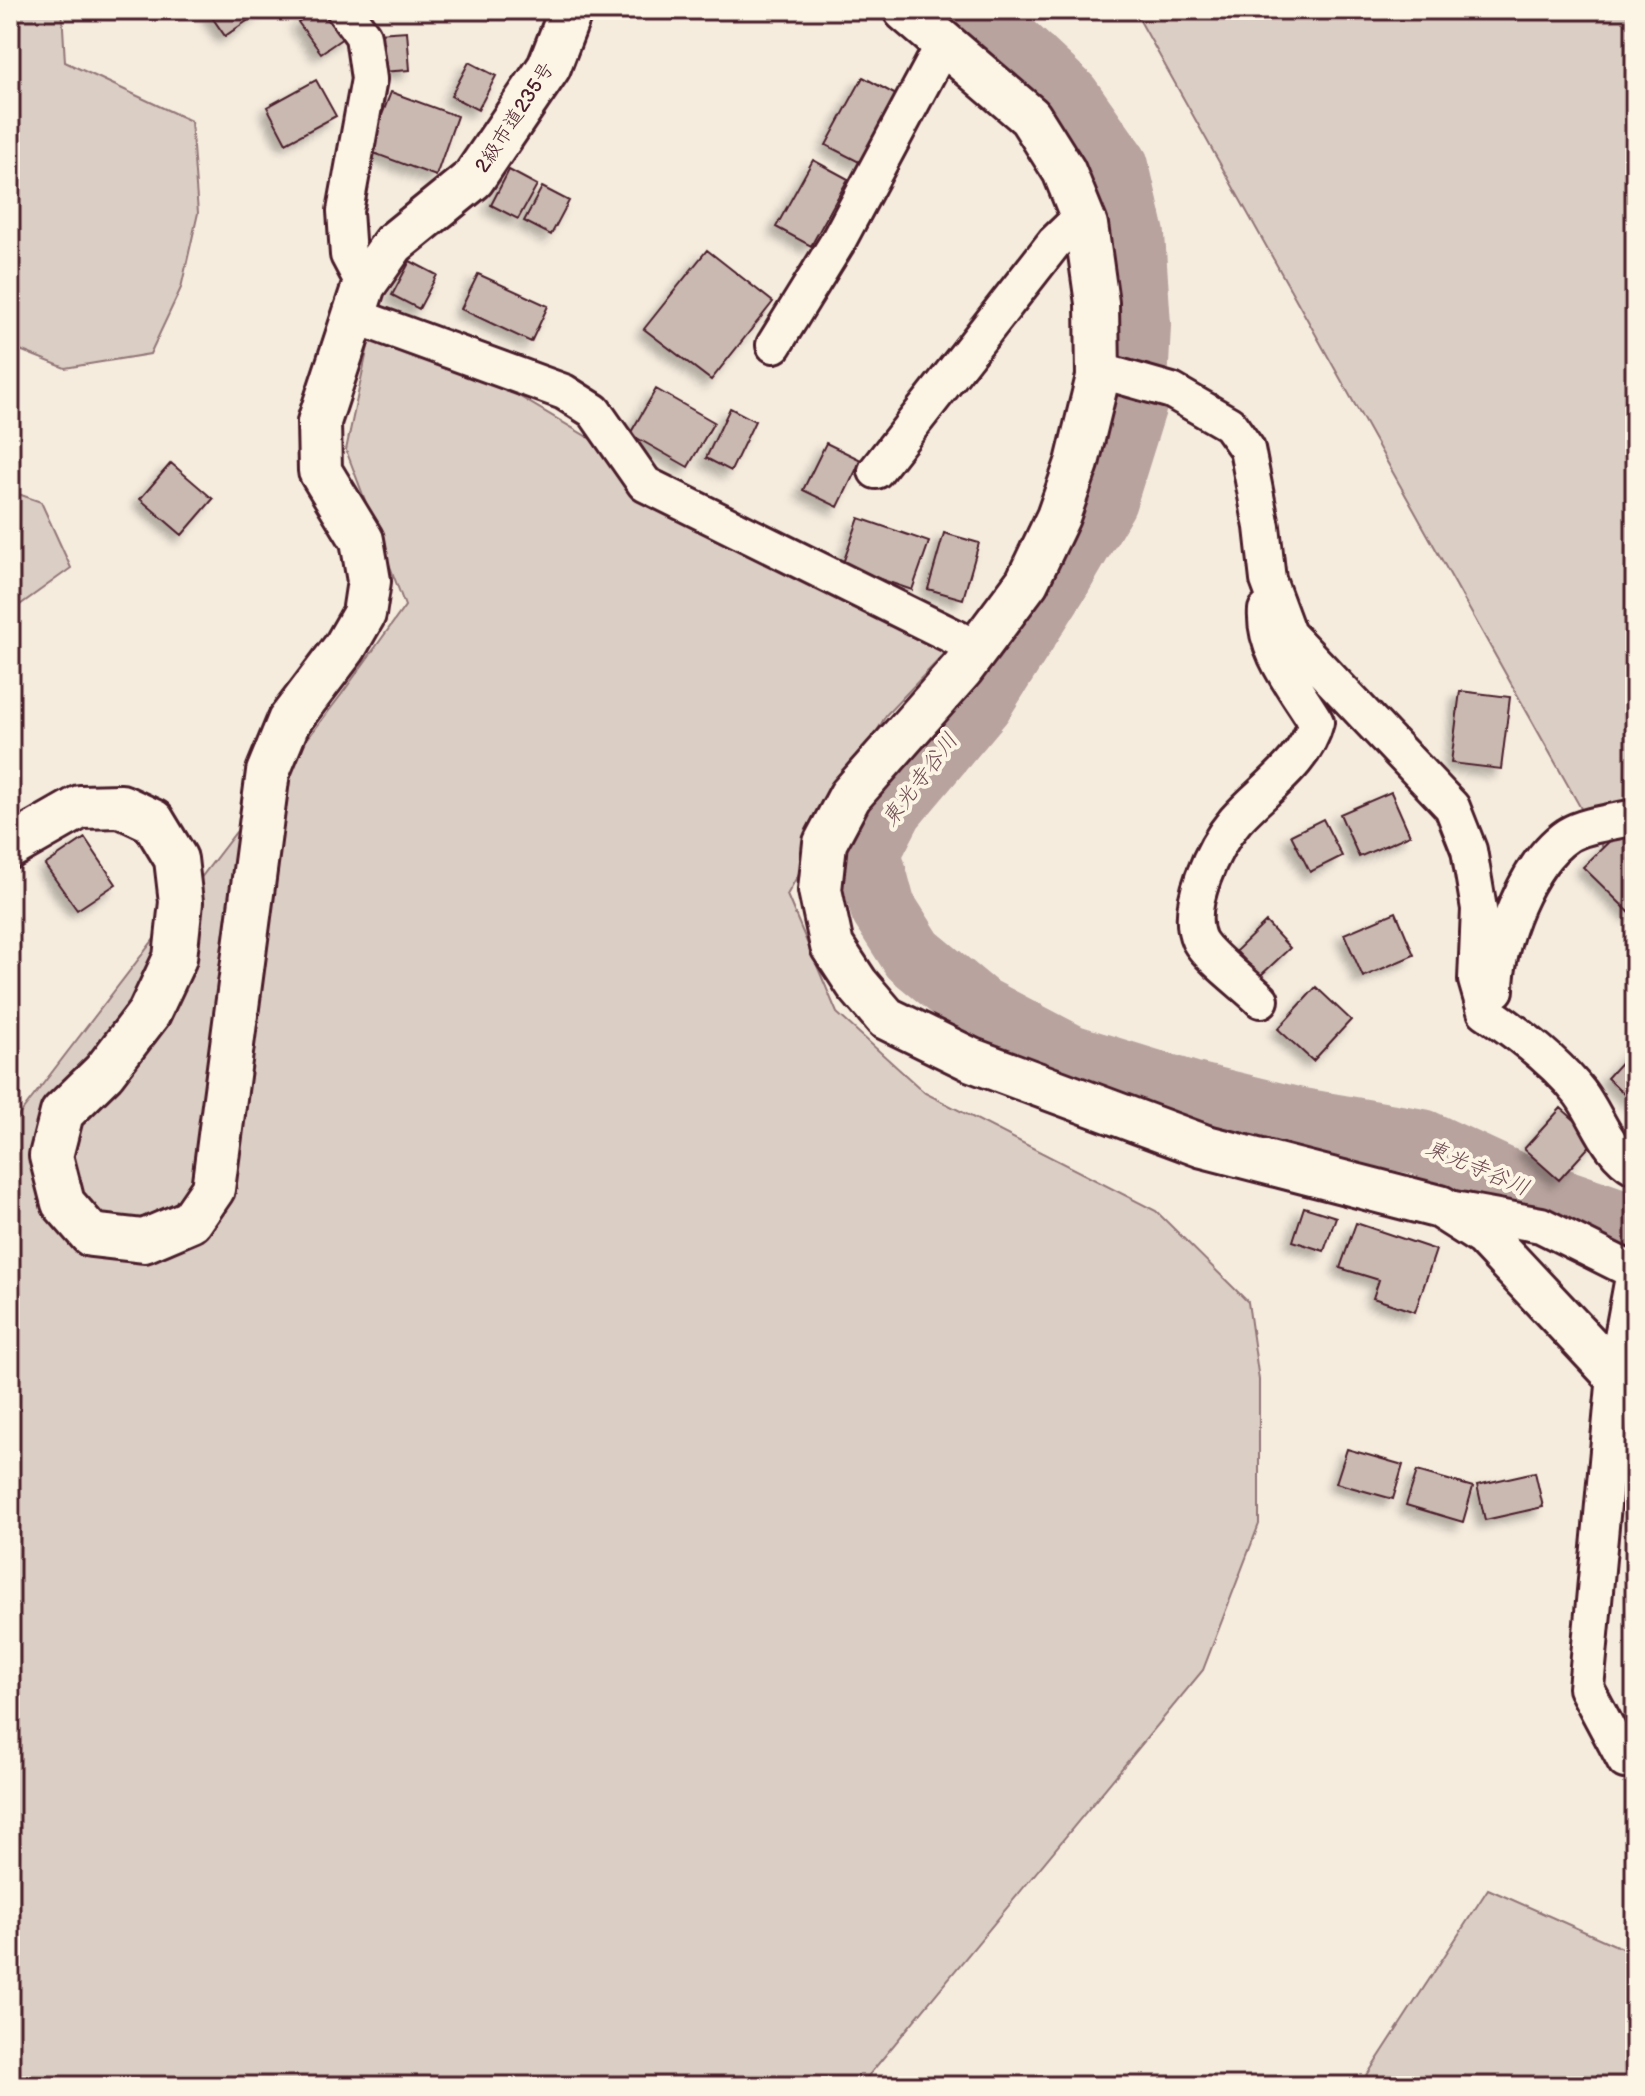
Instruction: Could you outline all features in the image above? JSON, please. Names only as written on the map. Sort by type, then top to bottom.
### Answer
[{"type":"street","points":[[344,10],[363,36],[369,79],[345,211],[348,255],[360,300],[564,392],[594,411],[645,484],[977,648]]},
{"type":"street","name":"2級市道235号","points":[[10,847],[80,807],[121,806],[153,821],[176,859],[181,902],[175,958],[149,1013],[104,1072],[62,1113],[51,1156],[63,1203],[91,1235],[144,1241],[191,1221],[213,1189],[268,772],[289,721],[345,647],[364,614],[369,581],[362,540],[320,471],[319,422],[360,300],[393,244],[473,179],[549,67],[571,10]]},
{"type":"street","points":[[905,10],[1030,117],[1064,171],[1082,216],[1105,375],[1058,517],[1027,582],[977,648],[850,796],[825,843],[820,890],[832,946],[857,984],[886,1018],[972,1060],[1078,1103],[1203,1146],[1440,1207],[1541,1225],[1634,1269],[1625,1386],[1586,1688],[1625,1761]]},
{"type":"street","points":[[774,345],[837,243],[944,43]]},
{"type":"street","points":[[876,471],[1036,265],[1082,216]]},
{"type":"street","points":[[1105,375],[1172,391],[1229,424],[1247,449],[1262,527],[1268,580],[1265,627],[1274,654],[1316,722],[1311,743],[1233,824],[1198,888],[1193,918],[1200,942],[1261,1000]]},
{"type":"street","points":[[1268,580],[1288,634],[1452,807],[1469,850],[1479,909],[1476,980],[1485,1011],[1518,1033],[1579,1092],[1622,1160],[1635,1167]]},
{"type":"street","points":[[1518,1033],[1496,992],[1496,962],[1505,932],[1529,885],[1550,852],[1570,834],[1635,817]]},
{"type":"street","points":[[1440,1207],[1484,1235],[1625,1386]]},
{"type":"shaded area","points":[[10,10],[62,10],[65,62],[191,121],[198,213],[181,288],[150,354],[65,368],[10,346]]},
{"type":"shaded area","points":[[1134,10],[1635,10],[1635,905]]},
{"type":"shaded area","points":[[370,337],[505,388],[947,651],[886,715],[787,895],[837,1013],[925,1093],[1156,1211],[1248,1302],[1259,1380],[1259,1524],[1203,1670],[860,2086],[10,2086],[10,1127],[341,695],[405,606],[346,450]]},
{"type":"shaded area","points":[[10,491],[41,502],[71,568],[10,612]]},
{"type":"shaded area","points":[[1488,1889],[1635,1954],[1635,2086],[1360,2086]]},
{"type":"building","points":[[207,10],[263,10],[225,36]]},
{"type":"building","points":[[316,10],[327,10],[346,36],[321,53],[298,22]]},
{"type":"building","points":[[407,31],[410,70],[380,72],[377,33]]},
{"type":"building","points":[[469,62],[496,76],[478,110],[451,96]]},
{"type":"building","points":[[863,77],[898,96],[861,163],[826,145]]},
{"type":"building","points":[[316,80],[336,116],[286,143],[267,107]]},
{"type":"building","points":[[391,92],[457,116],[436,176],[368,151]]},
{"type":"building","points":[[813,160],[848,179],[811,246],[776,227]]},
{"type":"building","points":[[509,170],[537,185],[518,219],[491,205]]},
{"type":"building","points":[[542,187],[569,201],[551,235],[524,221]]},
{"type":"building","points":[[707,250],[773,302],[711,380],[644,329]]},
{"type":"building","points":[[410,261],[437,275],[419,309],[392,295]]},
{"type":"building","points":[[478,274],[548,306],[531,342],[461,309]]},
{"type":"building","points":[[656,389],[714,422],[688,467],[630,434]]},
{"type":"building","points":[[730,408],[755,421],[731,471],[706,458]]},
{"type":"building","points":[[826,443],[861,460],[838,507],[803,490]]},
{"type":"building","points":[[171,463],[213,499],[182,535],[140,499]]},
{"type":"building","points":[[859,518],[929,542],[912,590],[842,566]]},
{"type":"building","points":[[944,533],[979,543],[963,599],[928,589]]},
{"type":"building","points":[[1460,691],[1510,697],[1501,769],[1451,763]]},
{"type":"building","points":[[1391,792],[1410,835],[1359,857],[1340,814]]},
{"type":"building","points":[[1323,819],[1342,856],[1310,872],[1291,835]]},
{"type":"building","points":[[1619,832],[1635,847],[1635,910],[1631,914],[1583,867]]},
{"type":"building","points":[[85,838],[116,884],[77,910],[45,865]]},
{"type":"building","points":[[1396,912],[1414,955],[1363,977],[1344,934]]},
{"type":"building","points":[[1266,922],[1290,948],[1260,976],[1236,951]]},
{"type":"building","points":[[1316,987],[1351,1020],[1313,1061],[1278,1029]]},
{"type":"building","points":[[1635,1047],[1635,1103],[1607,1078]]},
{"type":"building","points":[[1561,1108],[1596,1139],[1559,1180],[1524,1149]]},
{"type":"building","points":[[1304,1207],[1336,1217],[1324,1251],[1293,1241]]},
{"type":"building","points":[[1356,1223],[1436,1250],[1415,1312],[1373,1298],[1379,1280],[1340,1268]]},
{"type":"building","points":[[1347,1449],[1403,1465],[1393,1499],[1336,1483]]},
{"type":"building","points":[[1417,1471],[1473,1487],[1463,1522],[1406,1505]]},
{"type":"building","points":[[1535,1472],[1543,1507],[1485,1520],[1477,1485]]},
{"type":"waterway","name":"東光寺谷川","points":[[974,10],[1068,98],[1116,166],[1132,235],[1138,325],[1134,404],[1104,500],[1061,574],[980,702],[891,808],[868,852],[883,908],[913,955],[977,1008],[1070,1057],[1190,1094],[1296,1120],[1422,1142],[1514,1185],[1635,1227]]}]
